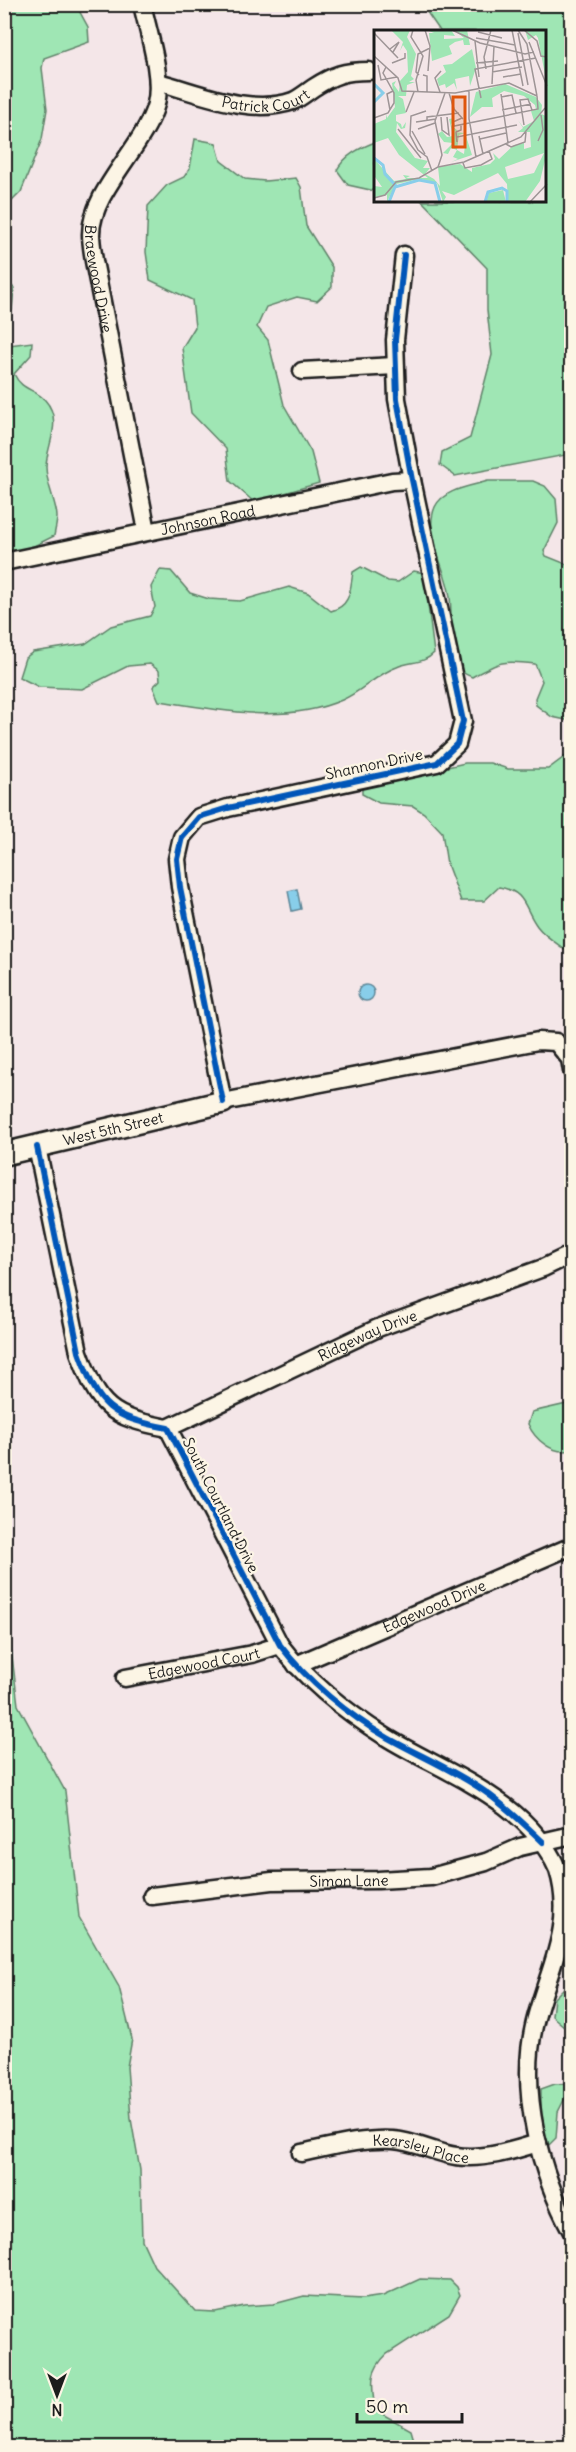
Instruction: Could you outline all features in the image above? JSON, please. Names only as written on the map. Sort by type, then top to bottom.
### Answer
[{"type":"street","name":"Braewood Drive","points":[[142,4],[158,82],[156,104],[141,135],[96,209],[91,233],[94,261],[147,531]]},
{"type":"street","name":"Patrick Court","points":[[158,82],[240,104],[268,106],[295,100],[332,76],[351,71],[369,71]]},
{"type":"street","name":"Shannon Drive","points":[[223,1102],[180,887],[177,859],[182,837],[199,817],[228,808],[437,763],[457,744],[463,721],[397,399],[395,340],[404,255]]},
{"type":"street","points":[[302,370],[395,366]]},
{"type":"street","name":"Johnson Road","points":[[4,562],[392,481],[412,480]]},
{"type":"street","points":[[223,1102],[538,1041],[556,1042],[570,1059],[572,1071]]},
{"type":"street","name":"West 5th Street","points":[[4,1154],[223,1102]]},
{"type":"street","name":"South Courtland Drive","points":[[38,1147],[79,1352],[91,1385],[108,1407],[136,1422],[168,1428],[280,1645],[296,1665],[318,1686],[386,1737],[484,1791],[517,1816],[543,1842],[559,1871],[567,1919],[564,1943],[534,2025],[529,2054],[528,2087],[538,2143],[560,2211],[572,2232]]},
{"type":"street","name":"Ridgeway Drive","points":[[168,1428],[378,1328],[543,1268],[572,1254]]},
{"type":"street","name":"Edgewood Drive","points":[[296,1665],[572,1546]]},
{"type":"street","name":"Edgewood Court","points":[[125,1678],[252,1654],[280,1645]]},
{"type":"street","name":"Simon Lane","points":[[152,1896],[272,1881],[431,1877],[462,1870],[520,1847],[572,1835]]},
{"type":"street","name":"Kearsley Place","points":[[301,2153],[367,2141],[395,2140],[456,2156],[472,2156],[514,2150],[538,2143]]},
{"type":"green space","points":[[5,4],[76,5],[88,27],[89,42],[44,58],[42,68],[47,109],[42,139],[21,192],[5,208]]},
{"type":"green space","points":[[422,5],[571,5],[571,454],[455,476],[440,465],[442,452],[470,438],[492,355],[487,310],[487,268],[423,202],[546,202],[546,30],[439,30]]},
{"type":"green space","points":[[195,139],[216,143],[221,161],[245,179],[265,181],[296,178],[301,187],[306,226],[332,267],[332,287],[317,301],[297,297],[266,307],[257,327],[268,340],[284,405],[311,452],[319,483],[254,502],[230,481],[226,449],[191,413],[182,348],[195,327],[192,300],[150,280],[146,252],[148,206],[167,185],[184,177],[190,168]]},
{"type":"green space","points":[[374,142],[374,191],[348,185],[337,170],[349,156]]},
{"type":"green space","points":[[5,280],[14,288],[12,310],[5,317]]},
{"type":"green space","points":[[32,342],[31,355],[14,374],[24,387],[45,400],[53,416],[53,434],[46,467],[57,512],[57,522],[54,536],[28,549],[5,551],[5,343],[9,345]]},
{"type":"green space","points":[[488,481],[533,481],[545,486],[556,499],[558,523],[544,551],[546,556],[571,566],[571,721],[552,717],[536,705],[535,698],[542,681],[535,664],[502,663],[472,677],[462,672],[456,662],[452,640],[450,597],[434,540],[432,518],[435,507],[444,496],[458,489]]},
{"type":"green space","points":[[361,567],[388,581],[398,582],[414,571],[424,573],[434,653],[422,661],[390,670],[349,697],[320,708],[274,714],[251,713],[159,701],[153,687],[160,680],[159,671],[150,664],[128,666],[82,689],[39,687],[19,677],[25,658],[33,652],[85,644],[111,626],[150,616],[155,607],[151,587],[160,570],[171,571],[190,593],[209,599],[240,601],[289,587],[308,593],[331,611],[338,609],[346,601],[353,572]]},
{"type":"green space","points":[[571,752],[571,954],[540,930],[520,897],[508,889],[499,887],[484,901],[461,901],[447,864],[442,832],[424,813],[413,806],[379,803],[362,794],[362,787],[368,785],[465,763],[490,763],[508,769],[548,769]]},
{"type":"green space","points":[[571,1403],[571,1450],[558,1450],[545,1445],[535,1436],[528,1424],[532,1412]]},
{"type":"green space","points":[[5,1599],[18,1705],[65,1791],[79,1917],[119,1987],[132,2039],[127,2067],[131,2119],[140,2170],[142,2240],[154,2266],[195,2311],[215,2312],[244,2306],[274,2304],[304,2296],[363,2299],[383,2296],[420,2279],[450,2280],[457,2287],[460,2295],[449,2314],[387,2354],[374,2373],[372,2386],[375,2410],[411,2430],[416,2447],[5,2447]]},
{"type":"green space","points":[[563,1989],[571,1989],[571,2032],[552,2016],[554,1998]]},
{"type":"green space","points":[[571,2083],[571,2096],[565,2098],[558,2112],[556,2138],[549,2145],[541,2135],[541,2089],[555,2084]]},
{"type":"water","points":[[297,889],[301,909],[292,911],[288,891]]},
{"type":"water","points":[[363,985],[369,985],[374,993],[372,999],[363,1001],[358,996],[358,990]]},
{"type":"cycle path","points":[[223,1102],[180,887],[177,859],[182,837],[199,817],[228,808],[437,763],[457,744],[463,721],[397,399],[395,340],[404,255]]},
{"type":"cycle path","points":[[37,1147],[79,1352],[93,1386],[109,1407],[120,1414],[168,1428],[280,1645],[316,1685],[358,1719],[388,1738],[473,1783],[507,1809],[543,1842]]}]
